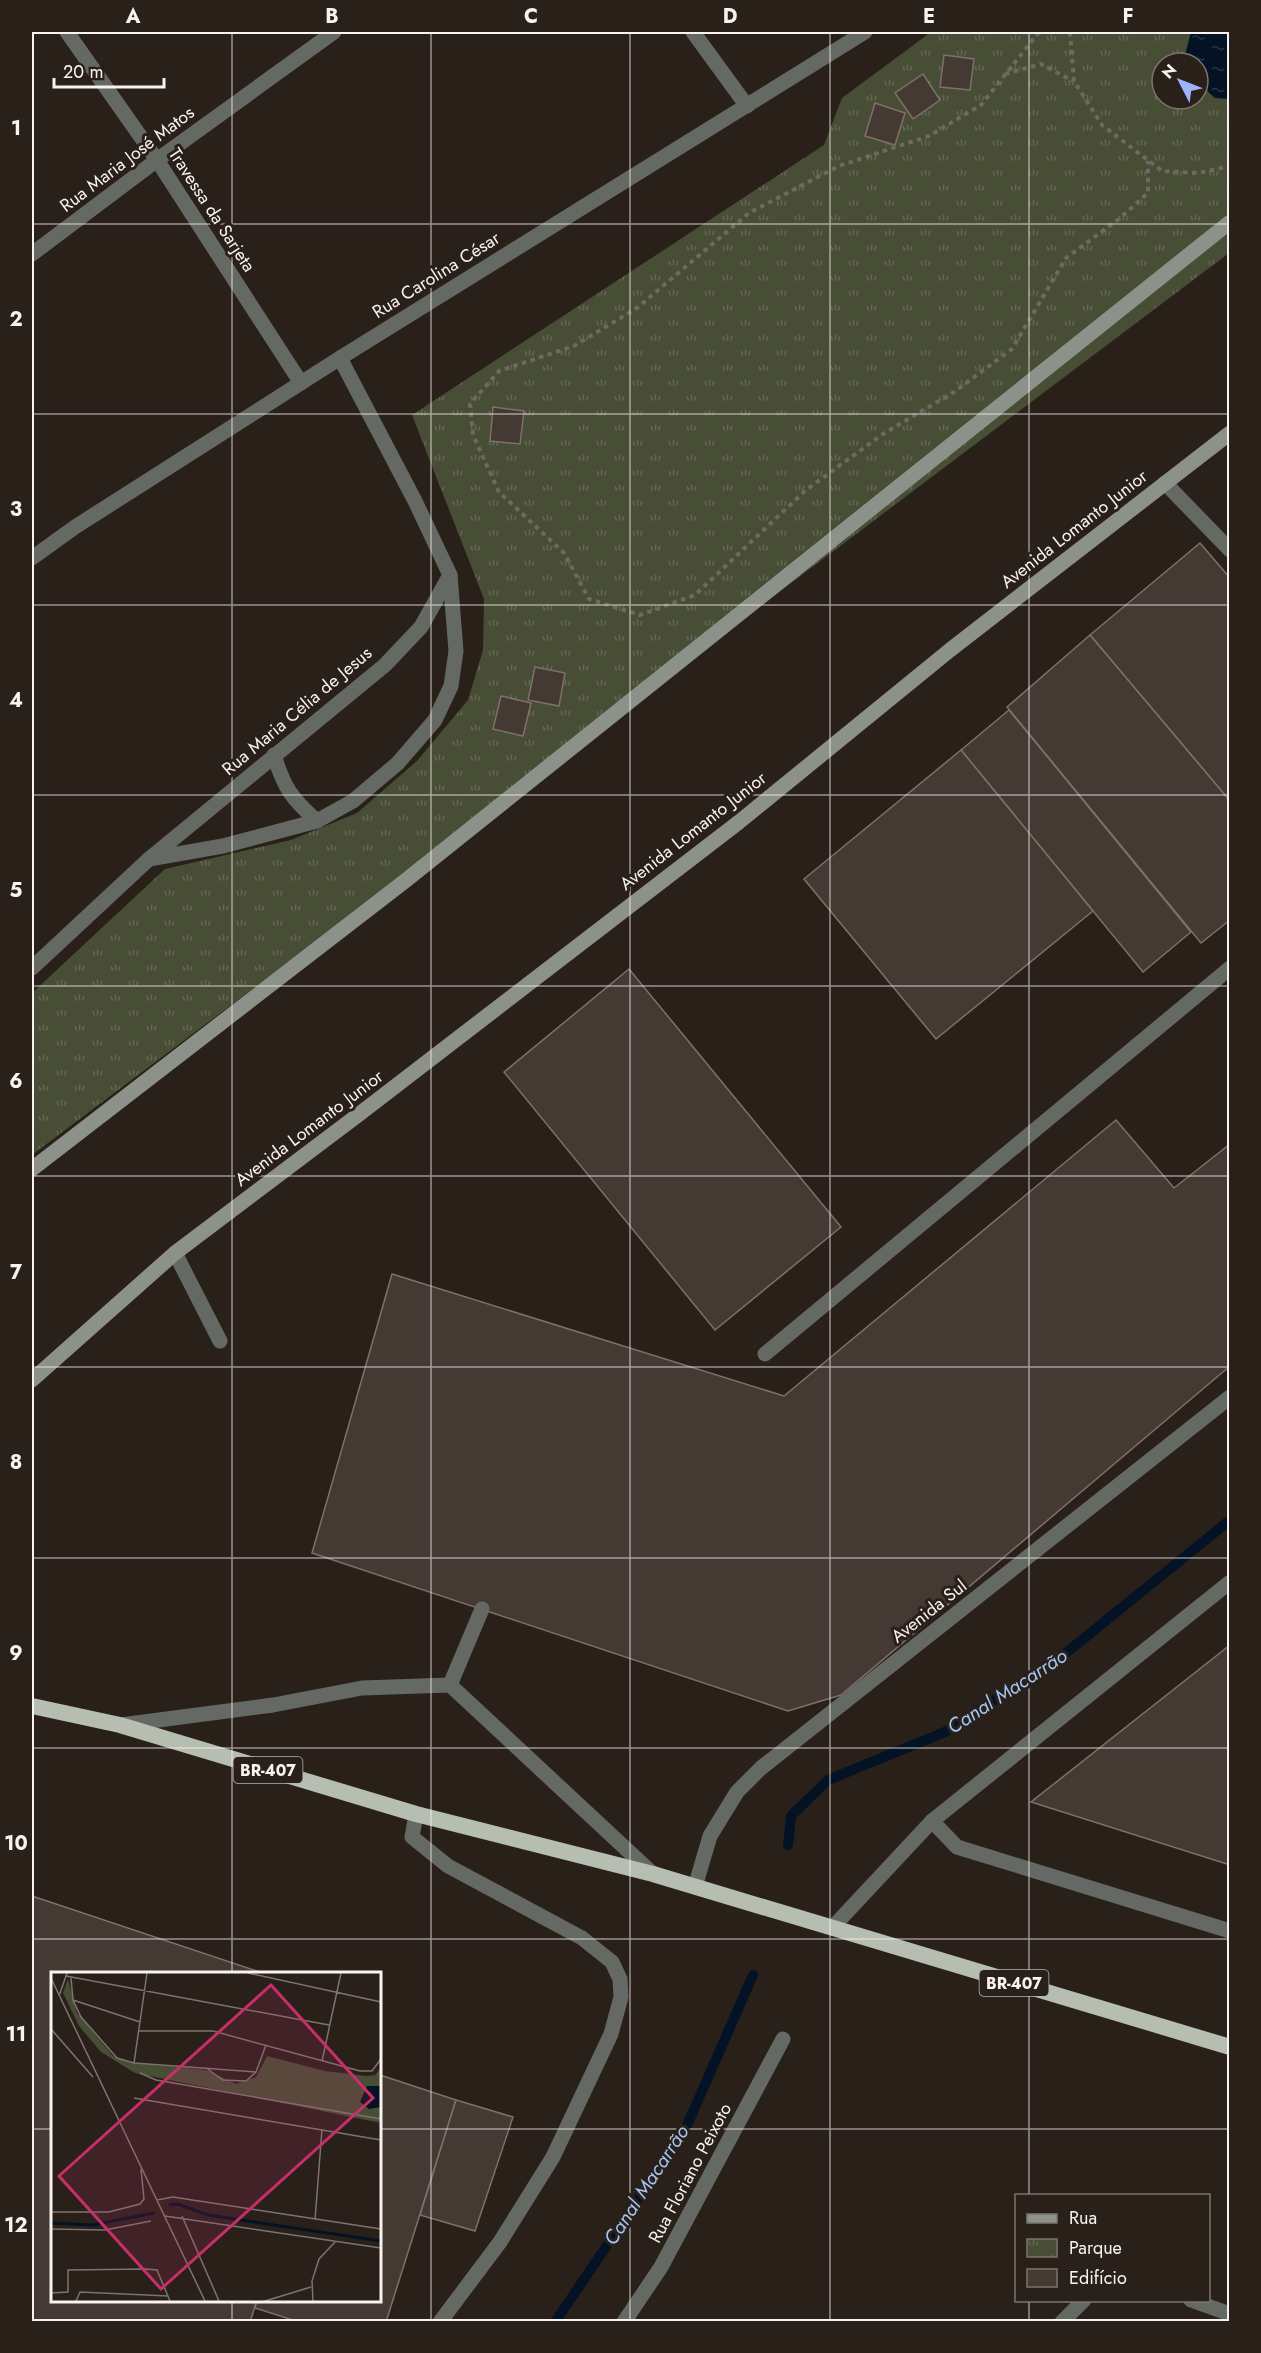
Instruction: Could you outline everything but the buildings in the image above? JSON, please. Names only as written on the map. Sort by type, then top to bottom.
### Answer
[{"type":"highway","points":[[32,1706],[120,1725]]},
{"type":"highway","name":"BR-407","points":[[120,1725],[416,1814],[653,1874],[1230,2047]]},
{"type":"main road","points":[[32,1169],[405,881],[1230,222]]},
{"type":"main road","name":"Avenida Lomanto Junior","points":[[32,1380],[175,1253],[730,829],[950,650],[1230,433]]},
{"type":"street","name":"Travessa da Sarjeta","points":[[67,32],[157,160],[301,383]]},
{"type":"street","name":"Rua Maria José Matos","points":[[32,254],[334,32]]},
{"type":"street","points":[[693,32],[747,106]]},
{"type":"street","name":"Rua Carolina César","points":[[32,558],[75,527],[340,358],[866,32]]},
{"type":"street","points":[[149,859],[224,846],[317,821],[353,801],[398,763],[435,720],[450,686],[456,651],[450,575],[415,501],[340,358]]},
{"type":"street","points":[[1165,483],[1230,550]]},
{"type":"street","name":"Rua Maria Célia de Jesus","points":[[32,968],[149,859],[385,665],[421,627],[450,575]]},
{"type":"street","points":[[428,616],[440,608],[447,609],[454,618]]},
{"type":"street","points":[[274,755],[281,778],[288,790],[296,802],[317,821]]},
{"type":"street","points":[[765,1354],[1230,968]]},
{"type":"street","points":[[175,1253],[220,1341]]},
{"type":"street","name":"Avenida Sul","points":[[695,1887],[710,1836],[736,1792],[761,1768],[1230,1397]]},
{"type":"street","points":[[832,1928],[932,1821],[1230,1582]]},
{"type":"street","points":[[450,1685],[482,1609]]},
{"type":"street","points":[[120,1725],[282,1703],[362,1688],[450,1685],[653,1874]]},
{"type":"street","points":[[416,1814],[412,1837],[448,1866],[582,1938],[612,1962],[620,1979],[621,1997],[611,2034],[553,2157],[500,2242],[440,2322]]},
{"type":"street","points":[[932,1821],[957,1847],[1230,1931]]},
{"type":"street","name":"Rua Floriano Peixoto","points":[[624,2322],[662,2267],[783,2039]]},
{"type":"street","points":[[1062,2322],[1083,2302]]},
{"type":"street","points":[[1194,2302],[1230,2314]]},
{"type":"path","points":[[1039,32],[981,105],[929,136],[839,165],[748,213],[637,308],[574,346],[499,371],[470,404],[473,435],[499,492],[564,554],[589,599],[640,615],[695,595],[806,490],[882,434],[954,392],[1012,349],[1066,258],[1119,219],[1148,193],[1148,161]]},
{"type":"path","points":[[1070,32],[1074,81],[1102,125],[1162,171],[1198,173],[1230,166]]},
{"type":"path","points":[[1005,74],[1041,64],[1074,81]]},
{"type":"green space","points":[[931,32],[1229,32],[1229,253],[32,1155],[32,993],[165,869],[291,840],[357,813],[417,761],[468,700],[483,650],[484,599],[412,415],[824,145],[842,98]]},
{"type":"water","points":[[1191,32],[1229,32],[1229,99],[1215,98],[1210,94],[1210,51],[1186,51]]},
{"type":"waterway","name":"Canal Macarrão","points":[[788,1845],[791,1816],[828,1780],[945,1732],[1061,1657],[1230,1520]]},
{"type":"waterway","name":"Canal Macarrão","points":[[555,2322],[684,2132],[753,1975]]}]
